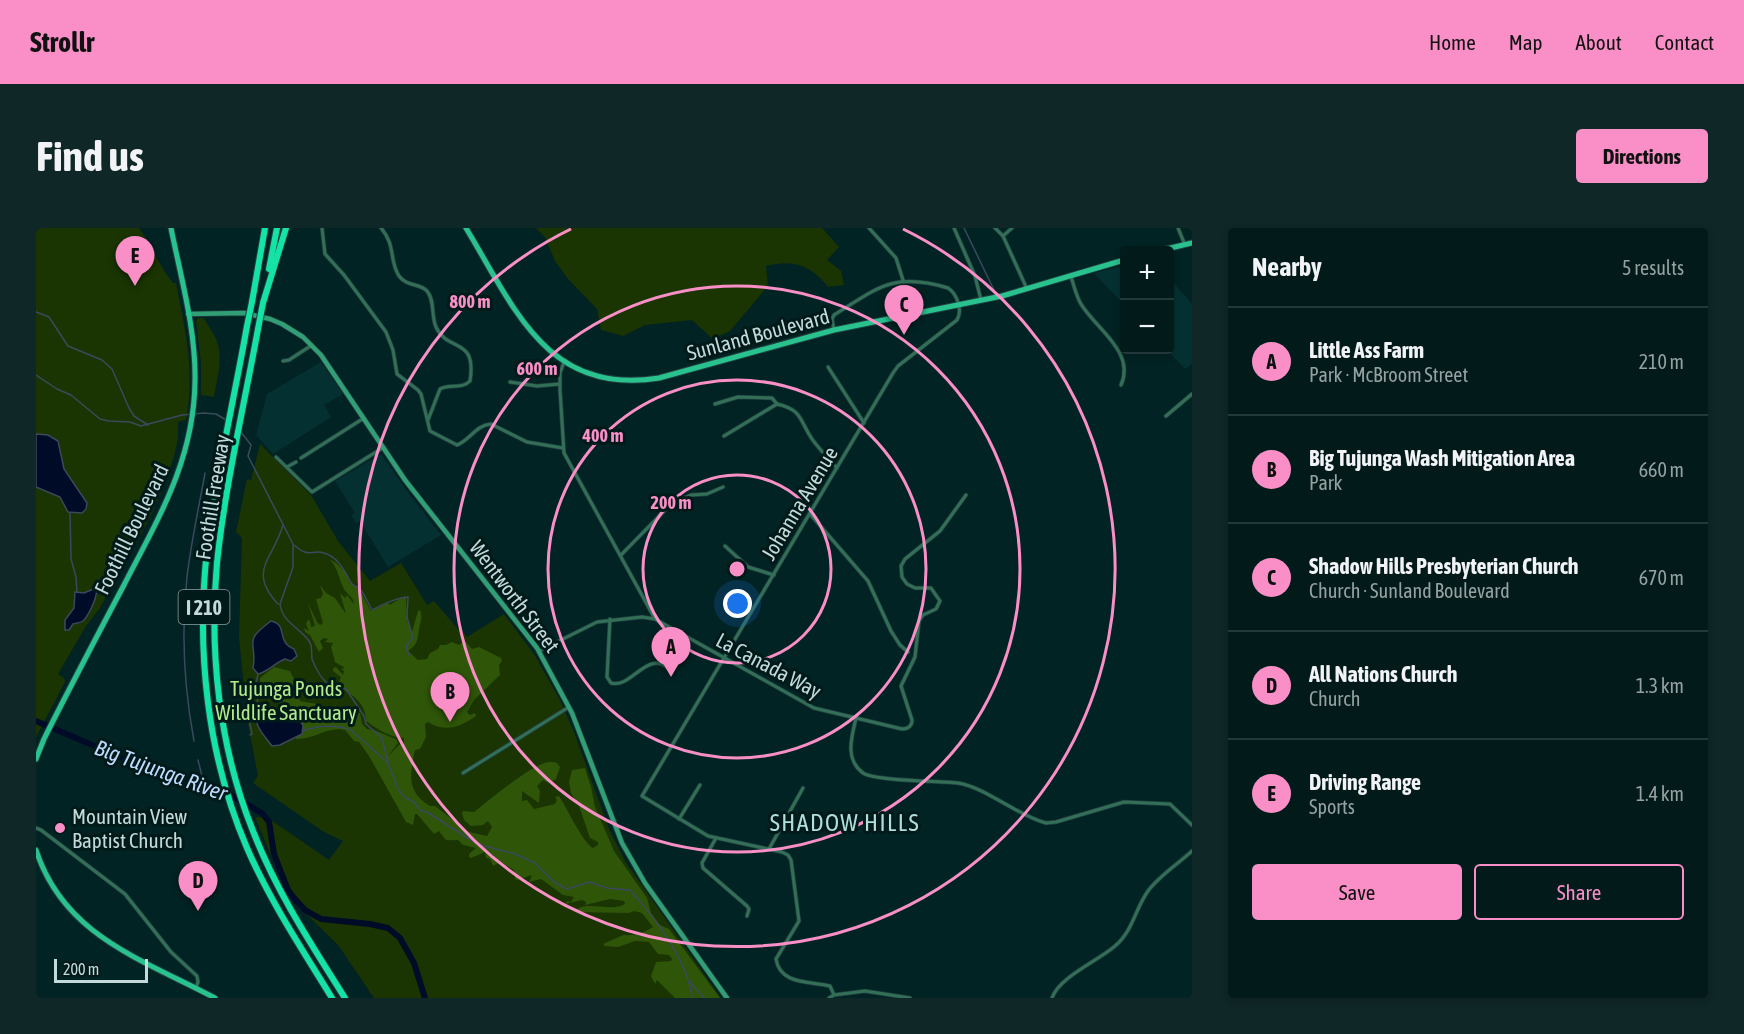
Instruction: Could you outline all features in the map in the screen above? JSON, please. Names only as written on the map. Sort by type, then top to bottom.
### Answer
[{"type":"highway","name":"Foothill Freeway","points":[[264,228],[209,536],[203,612],[206,680],[226,789],[247,848],[287,925],[332,998]]},
{"type":"highway","name":"Foothill Freeway","points":[[277,228],[219,551],[214,633],[220,700],[231,766],[245,812],[281,893],[345,998]]},
{"type":"highway","points":[[263,303],[286,228]]},
{"type":"main road","name":"Foothill Boulevard","points":[[37,756],[170,497],[181,466],[195,395],[194,356],[171,228]]},
{"type":"main road","name":"Sunland Boulevard","points":[[466,228],[525,326],[542,345],[564,363],[581,371],[602,378],[629,381],[648,380],[834,330],[1027,289],[1120,261]]},
{"type":"main road","points":[[1174,247],[1192,243]]},
{"type":"main road","name":"Wentworth Street","points":[[188,314],[256,315],[282,324],[303,337],[321,355],[405,480],[538,651],[569,707],[622,843],[645,883],[727,998]]},
{"type":"main road","points":[[36,850],[56,893],[66,907],[89,929],[114,945],[215,998]]},
{"type":"street","points":[[322,228],[325,254],[344,275],[386,332],[393,350],[397,374],[421,394],[430,431],[457,445],[479,428],[491,424],[527,442],[563,447]]},
{"type":"street","points":[[381,228],[390,241],[399,276],[408,284],[422,287],[427,291],[439,332],[465,349],[470,359],[470,381],[464,386],[441,388],[427,422]]},
{"type":"street","points":[[868,228],[896,258],[903,281]]},
{"type":"street","points":[[954,228],[975,276],[981,300]]},
{"type":"street","points":[[996,228],[1003,236],[1027,289]]},
{"type":"street","points":[[1003,236],[1012,228]]},
{"type":"street","points":[[1178,228],[1185,245]]},
{"type":"street","points":[[1071,275],[1080,303],[1119,352],[1124,370],[1121,385]]},
{"type":"street","points":[[834,330],[832,319],[834,315],[880,286],[903,281],[926,282],[948,288],[952,290],[959,305]]},
{"type":"street","name":"Johanna Avenue","points":[[679,819],[642,796],[898,366],[957,320],[960,315],[959,305]]},
{"type":"street","points":[[283,361],[289,360],[312,345]]},
{"type":"street","points":[[564,363],[560,384],[564,453],[655,620]]},
{"type":"street","points":[[828,367],[864,423]]},
{"type":"street","points":[[510,382],[529,386],[560,384]]},
{"type":"street","points":[[1166,416],[1192,394]]},
{"type":"street","points":[[715,404],[738,397],[772,398],[777,404],[788,406],[800,415],[813,441],[837,468]]},
{"type":"street","points":[[724,436],[777,404]]},
{"type":"street","points":[[301,458],[364,418]]},
{"type":"street","points":[[276,456],[312,492],[384,447]]},
{"type":"street","points":[[287,467],[296,462]]},
{"type":"street","points":[[620,556],[671,504],[691,495],[707,494],[723,487]]},
{"type":"street","name":"La Canada Way","points":[[655,620],[817,709],[902,729],[907,728],[911,725],[912,720],[901,686],[916,653],[919,621],[923,615],[936,609],[940,601],[931,588],[915,588],[907,584],[902,577],[901,566],[905,559],[940,531],[966,495]]},
{"type":"street","points":[[810,514],[868,581],[891,631],[900,645],[908,652]]},
{"type":"street","points":[[725,546],[748,567],[774,575]]},
{"type":"street","points":[[538,651],[586,626],[610,619],[642,617],[655,620]]},
{"type":"street","points":[[610,619],[607,677],[610,683],[618,684],[653,663],[661,663],[668,668]]},
{"type":"street","points":[[463,773],[569,707]]},
{"type":"street","points":[[856,718],[850,751],[859,769],[868,775],[961,783],[1046,823],[1124,802],[1170,804],[1192,825]]},
{"type":"street","points":[[700,785],[679,819],[703,834],[785,853],[790,859],[799,921],[777,955],[777,963],[790,979],[830,986],[834,995]]},
{"type":"street","points":[[769,849],[803,788]]},
{"type":"street","points":[[36,828],[125,894],[171,952],[197,976],[196,988]]},
{"type":"street","points":[[716,838],[702,862],[703,868],[747,906],[749,909],[747,916]]},
{"type":"street","points":[[1052,998],[1066,981],[1122,940],[1131,927],[1148,891],[1192,851]]},
{"type":"street","points":[[829,998],[834,995],[865,991],[910,998]]},
{"type":"shaded area","points":[[1120,267],[1120,301],[1094,273]]},
{"type":"shaded area","points":[[1174,284],[1192,304],[1192,364],[1185,369],[1171,354],[1174,354]]},
{"type":"shaded area","points":[[321,362],[343,394],[324,405],[331,417],[273,454],[256,435],[267,394]]},
{"type":"shaded area","points":[[36,434],[48,435],[58,441],[64,469],[87,503],[82,513],[68,512],[60,497],[36,487]]},
{"type":"shaded area","points":[[381,454],[441,535],[388,567],[360,521],[356,523],[351,515],[355,513],[335,481]]},
{"type":"shaded area","points":[[96,588],[91,610],[82,622],[73,624],[69,630],[65,630],[65,620],[74,608],[75,592],[84,593]]},
{"type":"shaded area","points":[[271,621],[280,626],[285,642],[294,649],[297,656],[291,661],[282,660],[258,674],[253,668],[253,638]]},
{"type":"shaded area","points":[[262,704],[279,711],[285,718],[299,721],[303,725],[302,734],[280,745],[272,746],[256,721],[255,708]]},
{"type":"green space","points":[[36,228],[139,228],[168,276],[173,283],[176,283],[188,352],[190,385],[186,420],[178,422],[176,450],[163,488],[132,550],[112,575],[112,585],[100,608],[86,626],[58,674],[64,678],[65,682],[36,737]]},
{"type":"green space","points":[[536,228],[822,228],[839,247],[827,260],[841,271],[844,285],[828,287],[815,273],[793,264],[766,266],[768,286],[730,331],[713,339],[692,320],[645,325],[623,336],[601,330],[597,309],[568,279],[555,261],[545,237]]},
{"type":"green space","points":[[198,318],[206,321],[219,348],[220,364],[214,397],[201,395],[201,363],[196,321]]},
{"type":"green space","name":"Tujunga Ponds Wildlife Sanctuary","points":[[260,444],[311,495],[338,541],[370,581],[401,563],[427,605],[434,601],[467,637],[504,614],[534,654],[560,700],[609,829],[625,861],[721,998],[374,998],[338,945],[296,904],[274,863],[255,817],[268,818],[329,860],[343,841],[324,832],[253,783],[258,776],[247,718],[239,637],[242,538],[236,532],[247,479],[251,480]]},
{"type":"green space","name":"Tujunga Ponds Wildlife Sanctuary","points":[[329,559],[345,572],[350,583],[359,589],[371,611],[406,597],[407,621],[412,632],[420,610],[417,640],[408,651],[418,660],[427,659],[430,653],[438,649],[440,645],[452,642],[459,645],[465,641],[472,649],[479,647],[501,658],[500,675],[474,700],[467,712],[470,715],[475,713],[476,716],[464,723],[447,728],[428,722],[425,724],[426,737],[420,749],[415,750],[411,775],[413,788],[422,801],[435,806],[469,832],[487,836],[492,827],[488,821],[483,825],[471,826],[464,820],[463,811],[474,812],[525,773],[546,763],[556,762],[560,767],[556,779],[549,783],[543,780],[537,786],[540,791],[539,803],[522,791],[522,801],[527,800],[534,809],[555,804],[557,800],[555,797],[559,796],[580,833],[593,848],[598,845],[598,842],[590,838],[579,806],[571,793],[569,782],[572,770],[585,768],[595,807],[614,851],[647,898],[651,913],[660,925],[669,929],[720,998],[675,998],[657,980],[655,984],[651,976],[656,962],[672,959],[669,955],[658,954],[649,942],[635,941],[618,947],[603,944],[622,935],[639,934],[653,927],[642,913],[634,911],[629,913],[574,912],[579,908],[591,906],[619,906],[625,904],[624,901],[610,899],[585,905],[586,902],[582,900],[565,904],[567,901],[571,902],[574,897],[563,895],[541,879],[529,882],[532,875],[515,879],[514,870],[500,862],[493,866],[490,859],[486,858],[485,852],[469,857],[469,854],[476,848],[463,845],[458,840],[447,840],[439,831],[434,834],[417,814],[415,814],[413,825],[406,822],[369,756],[359,742],[354,741],[345,730],[333,730],[296,739],[295,726],[290,717],[276,698],[263,692],[261,687],[260,678],[274,667],[290,671],[297,685],[300,701],[317,704],[326,715],[331,715],[331,708],[336,705],[338,710],[341,709],[349,717],[360,713],[362,724],[367,729],[396,739],[398,743],[388,756],[401,743],[404,744],[404,738],[389,735],[366,721],[361,704],[338,686],[343,684],[339,682],[341,677],[333,671],[333,668],[336,667],[343,675],[344,671],[341,669],[345,668],[335,662],[331,647],[333,643],[325,642],[328,639],[324,638],[320,641],[323,648],[319,652],[310,635],[305,632],[304,628],[309,631],[306,624],[308,620],[311,627],[315,626],[308,603],[317,622],[320,625],[323,623],[316,599],[321,598],[323,594],[320,585],[326,593],[335,598],[346,614],[340,593],[345,598],[347,595],[354,604],[344,590],[334,565]]},
{"type":"waterway","points":[[964,228],[994,290]]},
{"type":"waterway","points":[[36,312],[49,317],[68,346],[102,360],[112,369],[134,416],[148,425]]},
{"type":"waterway","points":[[36,375],[71,395],[100,419],[130,422],[141,426],[182,415],[204,413],[216,414],[226,420]]},
{"type":"waterway","points":[[241,432],[251,445],[248,456],[293,544],[293,567],[280,604],[281,610],[287,620],[309,641],[312,659],[322,678],[331,685],[346,689],[364,716],[366,724],[382,738],[388,763],[398,789],[404,797],[414,802],[421,811],[427,812],[477,844],[515,854],[535,863],[554,882],[567,889],[589,882],[607,888],[630,890],[669,941],[684,970],[692,998]]},
{"type":"waterway","points":[[194,741],[186,680],[184,618],[189,564],[205,473]]},
{"type":"waterway","points":[[70,513],[71,559],[77,592]]},
{"type":"waterway","points":[[278,604],[264,582],[263,573],[283,525]]},
{"type":"waterway","points":[[294,545],[307,553],[320,552],[334,558],[352,584],[362,591],[372,610],[394,600],[408,597],[407,617],[413,638],[406,646],[409,655]]},
{"type":"waterway","points":[[258,674],[256,683],[258,706]]},
{"type":"waterway","points":[[250,735],[252,734],[246,708],[247,692],[257,698]]},
{"type":"waterway","name":"Big Tujunga River","points":[[36,721],[153,771],[220,789],[262,813],[269,822],[274,854],[288,890],[294,898],[305,910],[321,919],[388,928],[400,938],[414,963],[425,998]]},
{"type":"waterway","points":[[304,730],[328,726],[351,730],[388,763]]},
{"type":"waterway","points":[[198,760],[204,784]]},
{"type":"waterway","points":[[690,982],[704,998]]},
{"type":"place","name":"Driving Range","points":[[135,286]]},
{"type":"place","name":"Shadow Hills Presbyterian Church","points":[[904,335]]},
{"type":"place","name":"Little Ass Farm","points":[[671,677]]},
{"type":"place","name":"Big Tujunga Wash Mitigation Area","points":[[450,722]]},
{"type":"place","name":"Mountain View Baptist Church","points":[[60,828]]},
{"type":"place","name":"All Nations Church","points":[[198,911]]},
{"type":"district","name":"SHADOW HILLS","points":[[845,822]]}]
